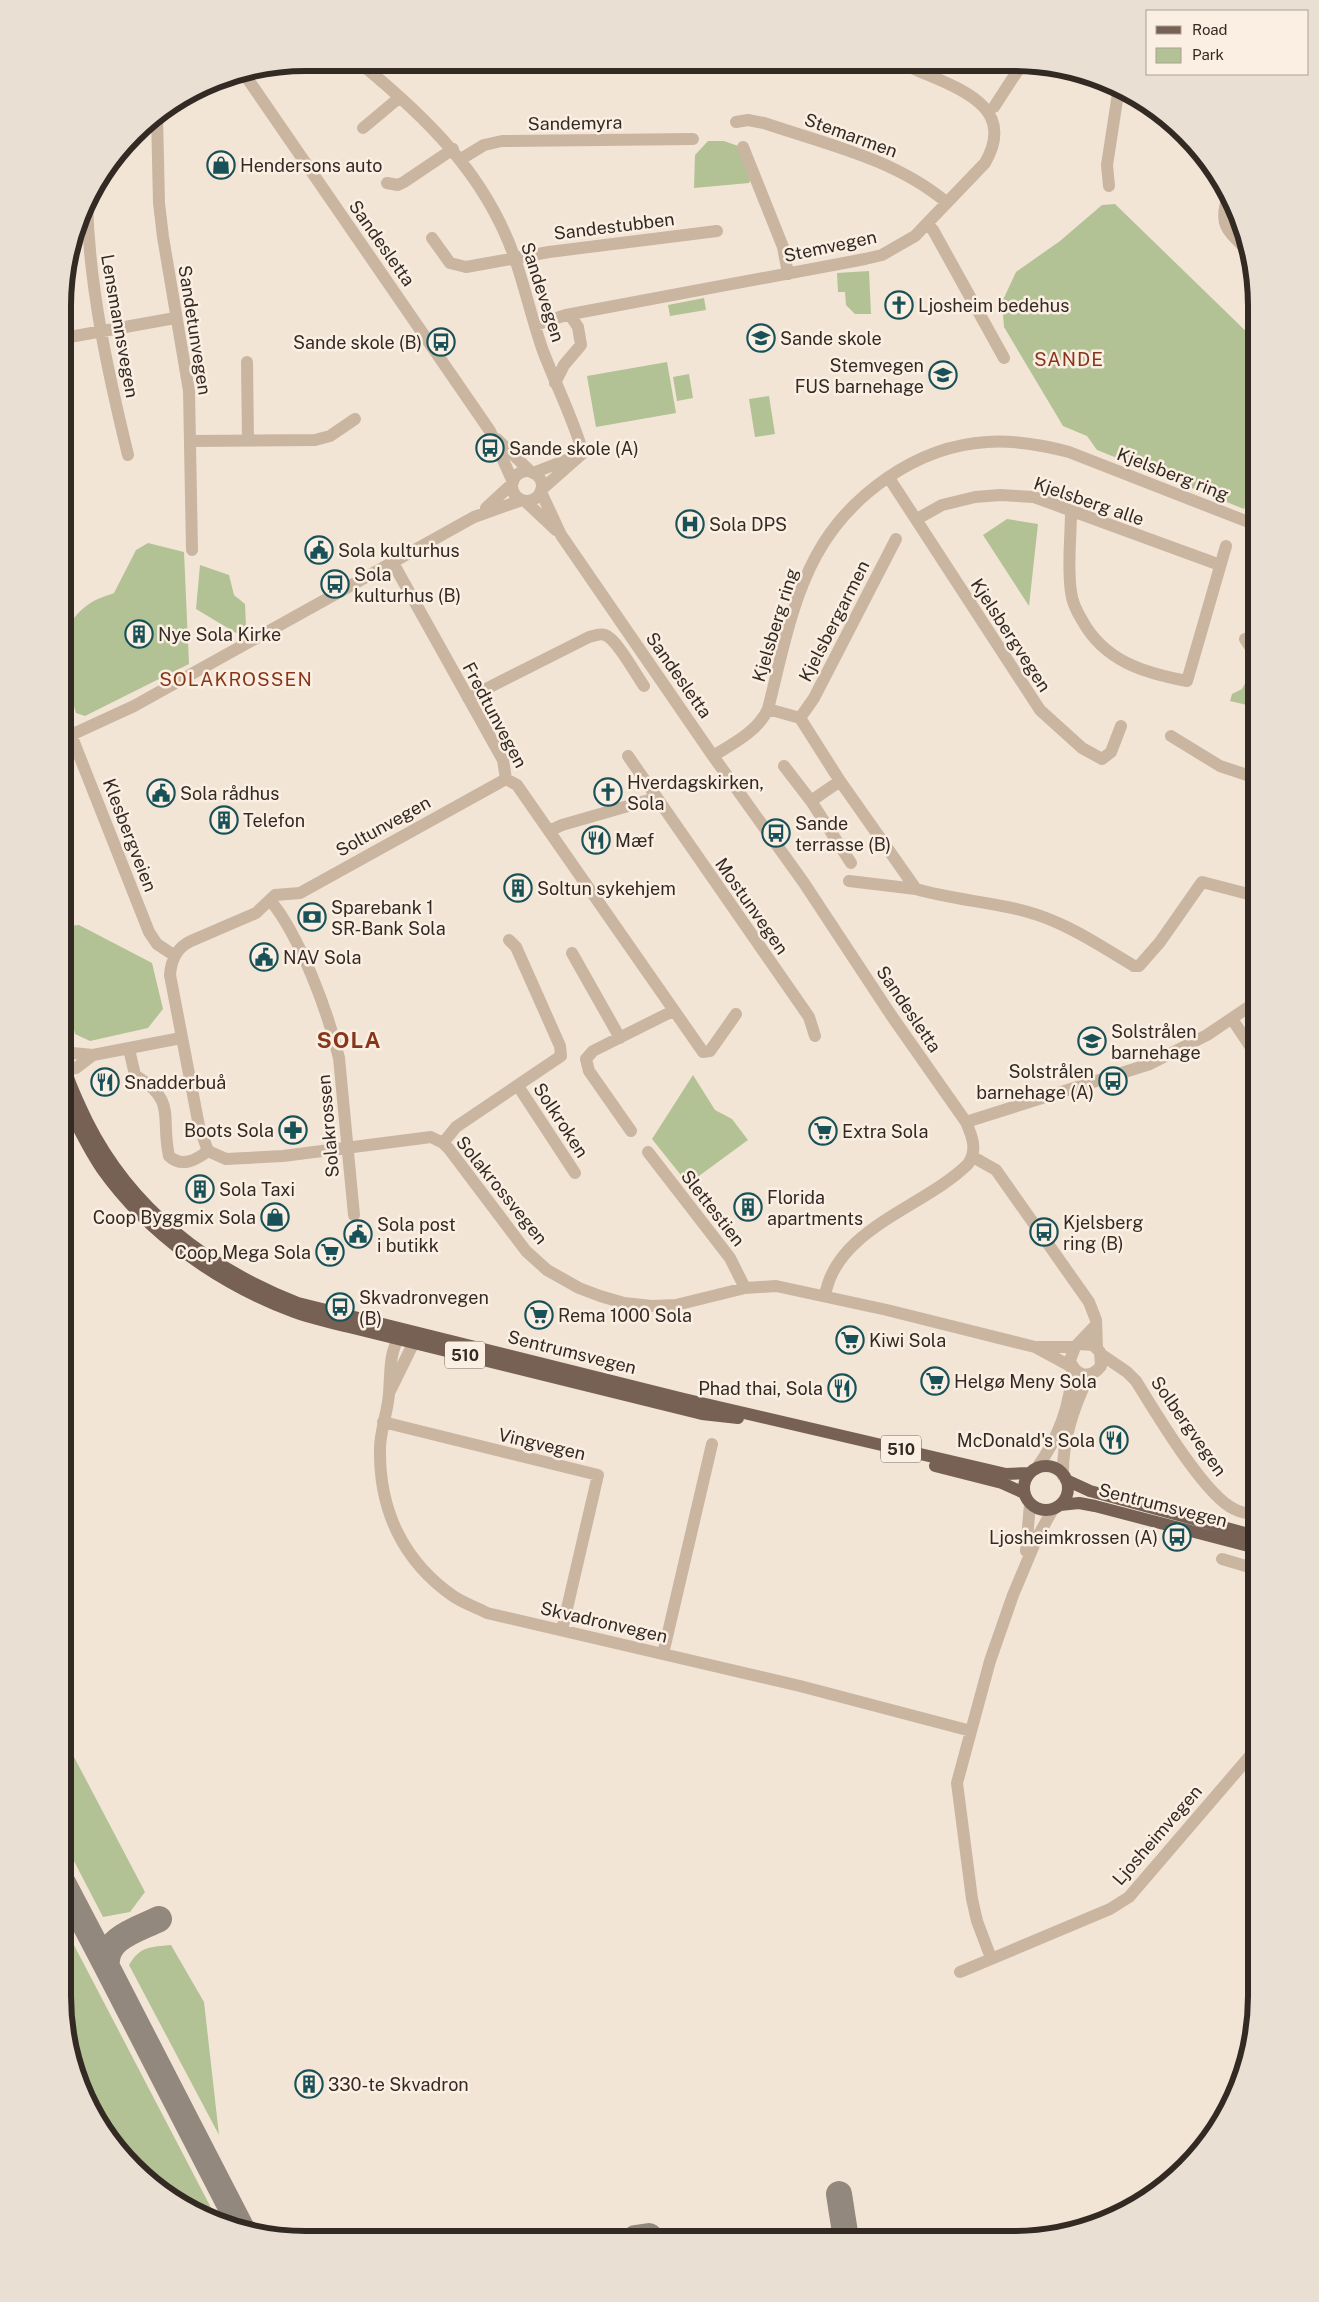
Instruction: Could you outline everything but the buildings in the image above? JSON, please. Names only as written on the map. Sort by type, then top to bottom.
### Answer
[{"type":"main road","name":"Sentrumsvegen","points":[[71,1084],[93,1132],[113,1166],[155,1214],[195,1249],[245,1280],[298,1303],[401,1334]]},
{"type":"main road","name":"Sentrumsvegen","points":[[71,1113],[87,1145],[115,1186],[147,1222],[189,1257],[240,1289],[296,1313],[401,1334],[684,1398],[996,1472],[1033,1471],[1054,1468],[1064,1478],[1090,1491],[1248,1534]]},
{"type":"main road","name":"Sentrumsvegen","points":[[414,1342],[702,1414],[727,1415],[1002,1483],[1041,1510],[1079,1503],[1248,1546]]},
{"type":"main road","points":[[1027,1499],[1026,1479],[1033,1471]]},
{"type":"main road","points":[[1057,1507],[1067,1493],[1064,1478]]},
{"type":"street","name":"Sandevegen","points":[[369,71],[400,97],[457,154],[495,212],[515,257],[535,325],[555,383],[576,428],[583,454]]},
{"type":"street","name":"Stemvegen","points":[[535,325],[566,314],[882,255],[915,236],[985,163],[992,147],[994,131],[992,121],[978,100],[918,71]]},
{"type":"street","points":[[994,108],[1017,71]]},
{"type":"street","name":"Sandesletta","points":[[248,79],[490,431],[541,482],[541,491],[561,535],[713,756],[804,883],[891,1015],[966,1122],[973,1142],[973,1157]]},
{"type":"street","points":[[1109,186],[1107,165],[1118,96]]},
{"type":"street","points":[[363,128],[400,97]]},
{"type":"street","name":"Stemarmen","points":[[736,122],[748,120],[764,123],[873,160],[921,182],[946,202]]},
{"type":"street","name":"Sandetunvegen","points":[[157,125],[159,203],[175,318],[189,391],[192,550]]},
{"type":"street","name":"Sandemyra","points":[[457,154],[502,141],[694,139]]},
{"type":"street","points":[[742,147],[783,247],[788,274]]},
{"type":"street","points":[[386,183],[398,185],[457,154]]},
{"type":"street","points":[[1225,206],[1224,222],[1237,238]]},
{"type":"street","name":"Lensmannsvegen","points":[[88,221],[88,240],[115,402],[128,455]]},
{"type":"street","points":[[927,224],[933,230],[1004,358]]},
{"type":"street","name":"Sandestubben","points":[[432,238],[450,263],[466,267],[515,257],[717,231]]},
{"type":"street","points":[[555,383],[564,365],[581,345],[578,327],[570,315],[566,314]]},
{"type":"street","points":[[71,337],[175,318]]},
{"type":"street","points":[[247,362],[248,440]]},
{"type":"street","points":[[190,442],[315,440],[330,436],[355,419]]},
{"type":"street","name":"Sandesletta","points":[[490,431],[513,483],[513,492],[561,535]]},
{"type":"street","name":"Kjelsberg ring","points":[[713,756],[760,724],[768,708],[799,597],[816,557],[850,510],[876,486],[914,462],[955,447],[985,442],[1031,444],[1070,452],[1248,522]]},
{"type":"street","points":[[71,735],[134,706],[474,517],[513,483],[518,474],[532,473],[583,454]]},
{"type":"street","points":[[474,517],[534,499],[583,454]]},
{"type":"street","name":"Kjelsbergvegen","points":[[889,478],[1040,710],[1082,748],[1102,759],[1111,752],[1120,726]]},
{"type":"street","name":"Kjelsberg alle","points":[[917,519],[937,508],[958,501],[1000,494],[1034,498],[1220,565]]},
{"type":"street","points":[[1071,511],[1069,576],[1071,595],[1088,631],[1100,647],[1127,665],[1187,681],[1226,546]]},
{"type":"street","name":"Kjelsbergarmen","points":[[800,718],[814,698],[896,539]]},
{"type":"street","name":"Fredtunvegen","points":[[393,563],[503,760],[506,779],[517,785],[701,1050],[706,1053],[712,1050],[736,1014]]},
{"type":"street","points":[[468,698],[589,637],[600,634],[605,635],[612,641],[644,686]]},
{"type":"street","points":[[1244,639],[1248,645]]},
{"type":"street","points":[[768,708],[800,718],[840,781],[916,889]]},
{"type":"street","name":"Klesbergveien","points":[[71,735],[149,932],[157,944],[175,956]]},
{"type":"street","points":[[1171,736],[1220,766],[1248,775]]},
{"type":"street","name":"Mostunvegen","points":[[628,756],[809,1018],[815,1036]]},
{"type":"street","points":[[784,766],[811,802],[851,863]]},
{"type":"street","name":"Soltunvegen","points":[[272,897],[300,892],[506,779]]},
{"type":"street","points":[[811,802],[840,781]]},
{"type":"street","points":[[549,831],[562,825],[656,798]]},
{"type":"street","points":[[849,882],[916,889],[991,903],[1050,919],[1103,945],[1134,966],[1139,966],[1160,942],[1202,882],[1248,894]]},
{"type":"street","points":[[129,1049],[135,1075],[153,1086],[162,1098],[166,1110],[169,1156],[175,1161],[183,1163],[192,1161],[208,1151],[199,1126],[170,975],[175,956],[186,943],[248,917],[272,897]]},
{"type":"street","name":"Solakrossen","points":[[272,897],[284,917],[310,975],[335,1040],[339,1058],[354,1215]]},
{"type":"street","name":"Solkroken","points":[[443,1143],[456,1127],[561,1056],[560,1046],[516,948],[509,940]]},
{"type":"street","points":[[572,953],[620,1038]]},
{"type":"street","points":[[966,1122],[1150,1064],[1183,1048],[1248,1008]]},
{"type":"street","points":[[631,1131],[590,1071],[586,1059],[594,1052],[673,1011]]},
{"type":"street","points":[[1232,1019],[1248,1043]]},
{"type":"street","points":[[71,1055],[93,1055],[182,1038]]},
{"type":"street","points":[[71,1068],[76,1068],[93,1055]]},
{"type":"street","name":"Solkroken","points":[[518,1086],[575,1173]]},
{"type":"street","name":"Solakrossvegen","points":[[208,1151],[226,1159],[283,1156],[426,1137],[443,1143],[526,1251],[547,1270],[579,1288],[624,1303],[652,1306],[694,1302],[745,1288],[776,1286],[825,1296]]},
{"type":"street","name":"Slettestien","points":[[648,1152],[730,1258],[745,1288]]},
{"type":"street","points":[[1064,1478],[1062,1454],[1077,1400],[1102,1361],[1094,1310],[996,1170],[973,1157],[962,1169],[854,1244],[832,1274],[825,1296],[1035,1347],[1078,1346],[1089,1343],[1100,1351]]},
{"type":"street","points":[[1033,1471],[1051,1449],[1059,1430],[1072,1387],[1070,1360],[1078,1346],[1096,1325]]},
{"type":"street","points":[[401,1334],[414,1342]]},
{"type":"street","name":"Skvadronvegen","points":[[401,1334],[390,1369],[389,1393],[380,1448],[380,1466],[389,1513],[404,1547],[416,1564],[455,1597],[487,1613],[662,1654],[971,1731]]},
{"type":"street","name":"Skvadronvegen","points":[[389,1393],[414,1342]]},
{"type":"street","points":[[1035,1347],[1077,1372],[1093,1373],[1120,1368]]},
{"type":"street","name":"Solbergvegen","points":[[1100,1351],[1136,1381],[1188,1461],[1216,1494],[1233,1509],[1248,1512]]},
{"type":"street","name":"Vingvegen","points":[[383,1422],[598,1475],[562,1630]]},
{"type":"street","points":[[662,1654],[712,1444]]},
{"type":"street","points":[[991,1958],[977,1921],[972,1899],[957,1783],[990,1661],[1022,1569],[1029,1536],[1027,1499]]},
{"type":"street","points":[[1022,1569],[1057,1507]]},
{"type":"street","points":[[1222,1560],[1248,1567]]},
{"type":"street","name":"Ljosheimvegen","points":[[960,1972],[1110,1909],[1129,1897],[1248,1758]]},
{"type":"green space","points":[[708,141],[724,141],[741,147],[751,178],[749,183],[694,188],[695,155]]},
{"type":"green space","points":[[1115,204],[1248,333],[1248,498],[1244,509],[1097,450],[1087,436],[1063,426],[1004,327],[1002,302],[1016,272],[1060,241],[1102,205]]},
{"type":"green space","points":[[869,271],[871,314],[855,314],[846,305],[845,292],[838,292],[837,273]]},
{"type":"green space","points":[[704,298],[706,310],[670,316],[668,305]]},
{"type":"green space","points":[[667,362],[676,413],[596,427],[587,376]]},
{"type":"green space","points":[[689,374],[693,398],[677,401],[673,377]]},
{"type":"green space","points":[[769,396],[775,434],[755,437],[749,399]]},
{"type":"green space","points":[[1007,519],[1038,524],[1029,606],[983,535]]},
{"type":"green space","points":[[148,543],[184,552],[189,664],[85,716],[76,713],[71,695],[71,624],[77,614],[89,604],[114,593],[136,550]]},
{"type":"green space","points":[[200,565],[229,575],[234,595],[245,604],[246,627],[236,633],[196,609]]},
{"type":"green space","points":[[1248,678],[1247,705],[1230,701],[1232,694],[1242,689]]},
{"type":"green space","points":[[79,925],[152,963],[163,1009],[148,1028],[90,1041],[75,1034],[71,1016],[71,926]]},
{"type":"green space","points":[[693,1075],[715,1110],[732,1119],[748,1140],[688,1184],[652,1139]]},
{"type":"green space","points":[[71,1751],[145,1892],[130,1912],[103,1917],[71,1855]]},
{"type":"green space","points":[[71,1939],[213,2211],[176,2191],[140,2162],[120,2139],[96,2100],[79,2056],[73,2026]]},
{"type":"green space","points":[[171,1945],[204,2002],[219,2135],[129,1965],[137,1954],[142,1951],[152,1947]]},
{"type":"taxiway","points":[[71,1898],[107,1967]]},
{"type":"taxiway","points":[[159,1919],[132,1931],[116,1942],[110,1949],[107,1957],[107,1967],[237,2220]]},
{"type":"taxiway","points":[[839,2194],[845,2231]]},
{"type":"place","name":"Hendersons auto","points":[[221,165]]},
{"type":"place","name":"Ljosheim bedehus","points":[[899,305]]},
{"type":"place","name":"Sande skole","points":[[761,338]]},
{"type":"place","name":"Sande skole (B)","points":[[441,342]]},
{"type":"place","name":"Stemvegen FUS barnehage","points":[[943,375]]},
{"type":"place","name":"Sande skole (A)","points":[[490,448]]},
{"type":"place","name":"Sola DPS","points":[[690,524]]},
{"type":"place","name":"Sola kulturhus","points":[[319,550]]},
{"type":"place","name":"Sola kulturhus (B)","points":[[335,584]]},
{"type":"place","name":"Nye Sola Kirke","points":[[139,634]]},
{"type":"place","name":"Hverdagskirken, Sola","points":[[608,792]]},
{"type":"place","name":"Sola rådhus","points":[[161,793]]},
{"type":"place","name":"Telefon","points":[[224,820]]},
{"type":"place","name":"Sande terrasse (B)","points":[[776,833]]},
{"type":"place","name":"Mæf","points":[[596,840]]},
{"type":"place","name":"Soltun sykehjem","points":[[518,888]]},
{"type":"place","name":"Sparebank 1 SR-Bank Sola","points":[[312,917]]},
{"type":"place","name":"NAV Sola","points":[[264,957]]},
{"type":"place","name":"Solstrålen barnehage","points":[[1092,1041]]},
{"type":"place","name":"Solstrålen barnehage (A)","points":[[1113,1081]]},
{"type":"place","name":"Snadderbuå","points":[[105,1082]]},
{"type":"place","name":"Boots Sola","points":[[293,1130]]},
{"type":"place","name":"Extra Sola","points":[[823,1131]]},
{"type":"place","name":"Sola Taxi","points":[[200,1189]]},
{"type":"place","name":"Florida apartments","points":[[748,1207]]},
{"type":"place","name":"Coop Byggmix Sola","points":[[275,1217]]},
{"type":"place","name":"Kjelsberg ring (B)","points":[[1044,1232]]},
{"type":"place","name":"Sola post i butikk","points":[[358,1234]]},
{"type":"place","name":"Coop Mega Sola","points":[[330,1252]]},
{"type":"place","name":"Skvadronvegen (B)","points":[[340,1307]]},
{"type":"place","name":"Rema 1000 Sola","points":[[539,1315]]},
{"type":"place","name":"Kiwi Sola","points":[[850,1340]]},
{"type":"place","name":"Helgø Meny Sola","points":[[935,1381]]},
{"type":"place","name":"Phad thai, Sola","points":[[842,1388]]},
{"type":"place","name":"McDonald's Sola","points":[[1114,1440]]},
{"type":"place","name":"Ljosheimkrossen (A)","points":[[1177,1537]]},
{"type":"place","name":"330-te Skvadron","points":[[309,2084]]},
{"type":"district","name":"SANDE","points":[[1069,359]]},
{"type":"district","name":"SOLAKROSSEN","points":[[236,679]]},
{"type":"district","name":"SOLA","points":[[349,1040]]}]
